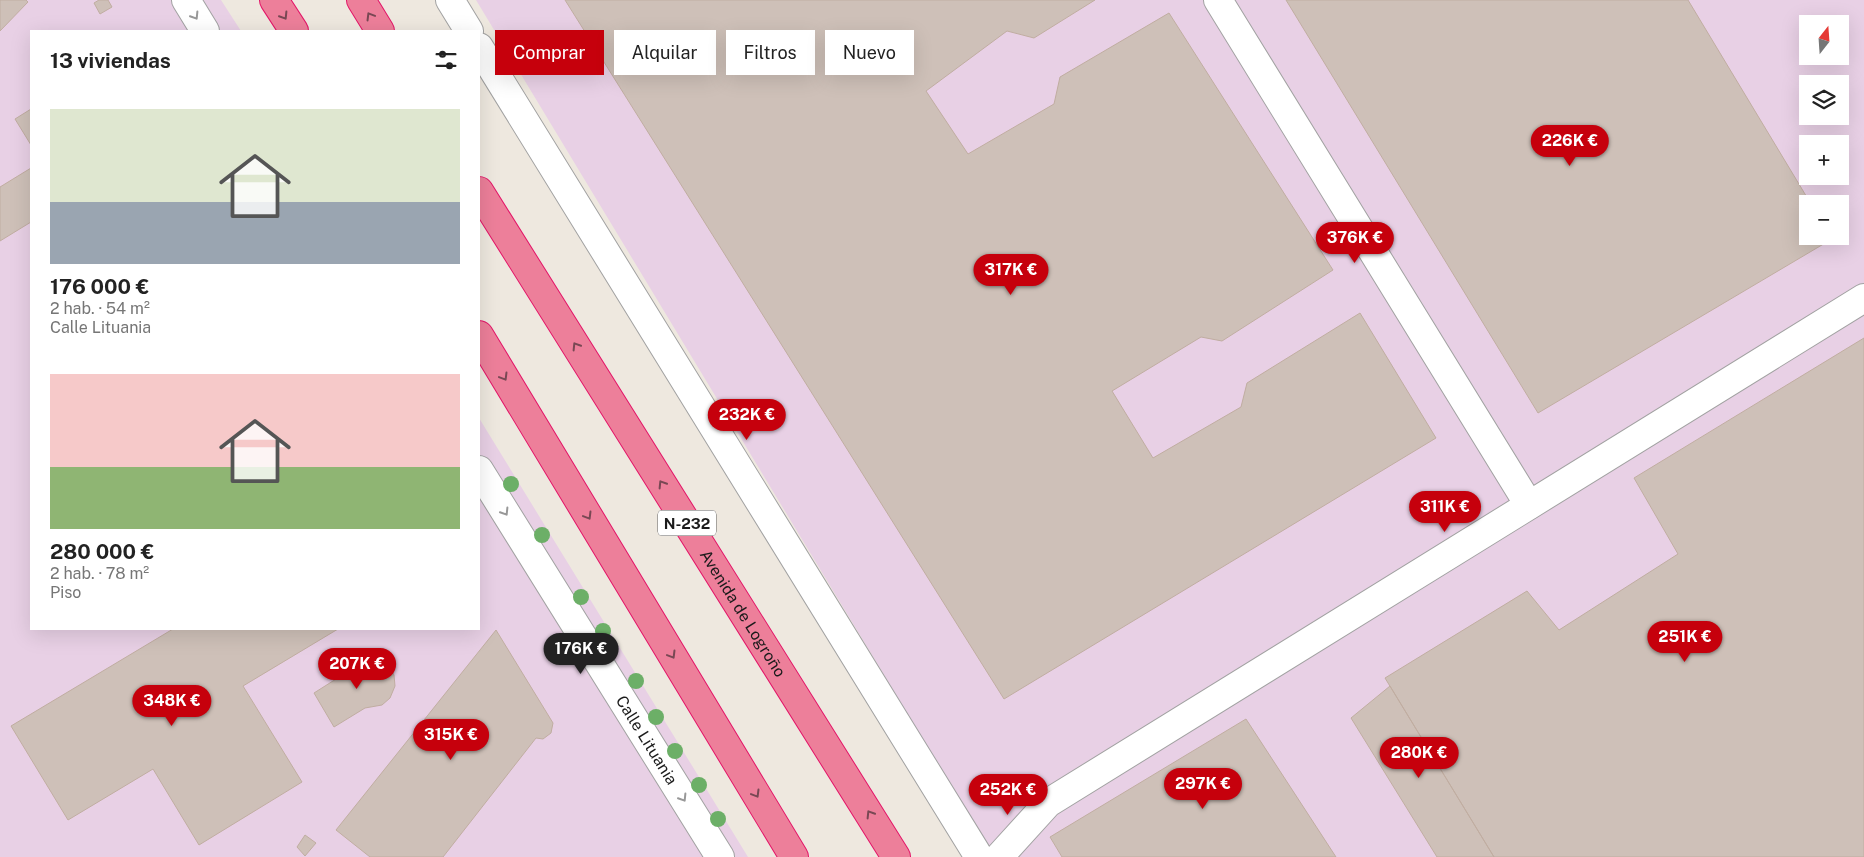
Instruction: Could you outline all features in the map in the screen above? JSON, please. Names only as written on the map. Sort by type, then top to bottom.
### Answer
[{"type":"highway","points":[[274,0],[293,30]]},
{"type":"highway","points":[[361,0],[379,30]]},
{"type":"highway","name":"Avenida de Logroño","points":[[480,193],[896,857]]},
{"type":"highway","points":[[480,337],[794,857]]},
{"type":"street","points":[[186,0],[204,30]]},
{"type":"street","points":[[450,0],[468,30]]},
{"type":"street","points":[[1218,0],[1529,506]]},
{"type":"street","points":[[480,49],[980,857]]},
{"type":"street","points":[[999,857],[1048,803],[1864,298]]},
{"type":"street","name":"Calle Lituania","points":[[480,472],[720,857]]},
{"type":"shaded area","points":[[0,0],[221,0],[240,30],[30,30],[30,630],[480,630],[480,420],[748,857],[0,857]]},
{"type":"shaded area","points":[[476,0],[1864,0],[1864,857],[994,857],[521,75],[604,75],[604,30],[495,31]]},
{"type":"building","points":[[0,0],[26,0],[28,2],[0,31]]},
{"type":"building","points":[[99,0],[108,0],[112,7],[100,14],[94,3]]},
{"type":"building","points":[[565,0],[1095,0],[1034,38],[1007,31],[926,91],[968,154],[1054,104],[1060,77],[1169,13],[1333,270],[1222,341],[1201,337],[1112,391],[1153,458],[1241,407],[1247,383],[1360,313],[1436,438],[1004,699],[604,62],[604,30],[584,30]]},
{"type":"building","points":[[1286,0],[1688,0],[1806,195],[1799,195],[1799,245],[1822,245],[1538,413]]},
{"type":"building","points":[[30,110],[30,143],[15,119]]},
{"type":"building","points":[[30,169],[30,223],[0,241],[0,187]]},
{"type":"building","points":[[1864,338],[1864,857],[1494,857],[1385,678],[1527,591],[1559,630],[1678,554],[1634,478]]},
{"type":"building","points":[[171,630],[336,630],[243,686],[302,782],[199,845],[153,769],[68,820],[11,726]]},
{"type":"building","points":[[496,630],[553,723],[551,733],[543,739],[536,738],[443,857],[370,857],[336,830]]},
{"type":"building","points":[[367,657],[378,659],[388,665],[394,675],[395,686],[390,698],[382,705],[365,708],[334,727],[314,693],[344,674],[356,660]]},
{"type":"building","points":[[1390,686],[1494,857],[1437,857],[1351,718]]},
{"type":"building","points":[[1246,719],[1336,857],[1062,857],[1050,837]]},
{"type":"building","points":[[305,835],[316,843],[305,856],[297,847]]}]
